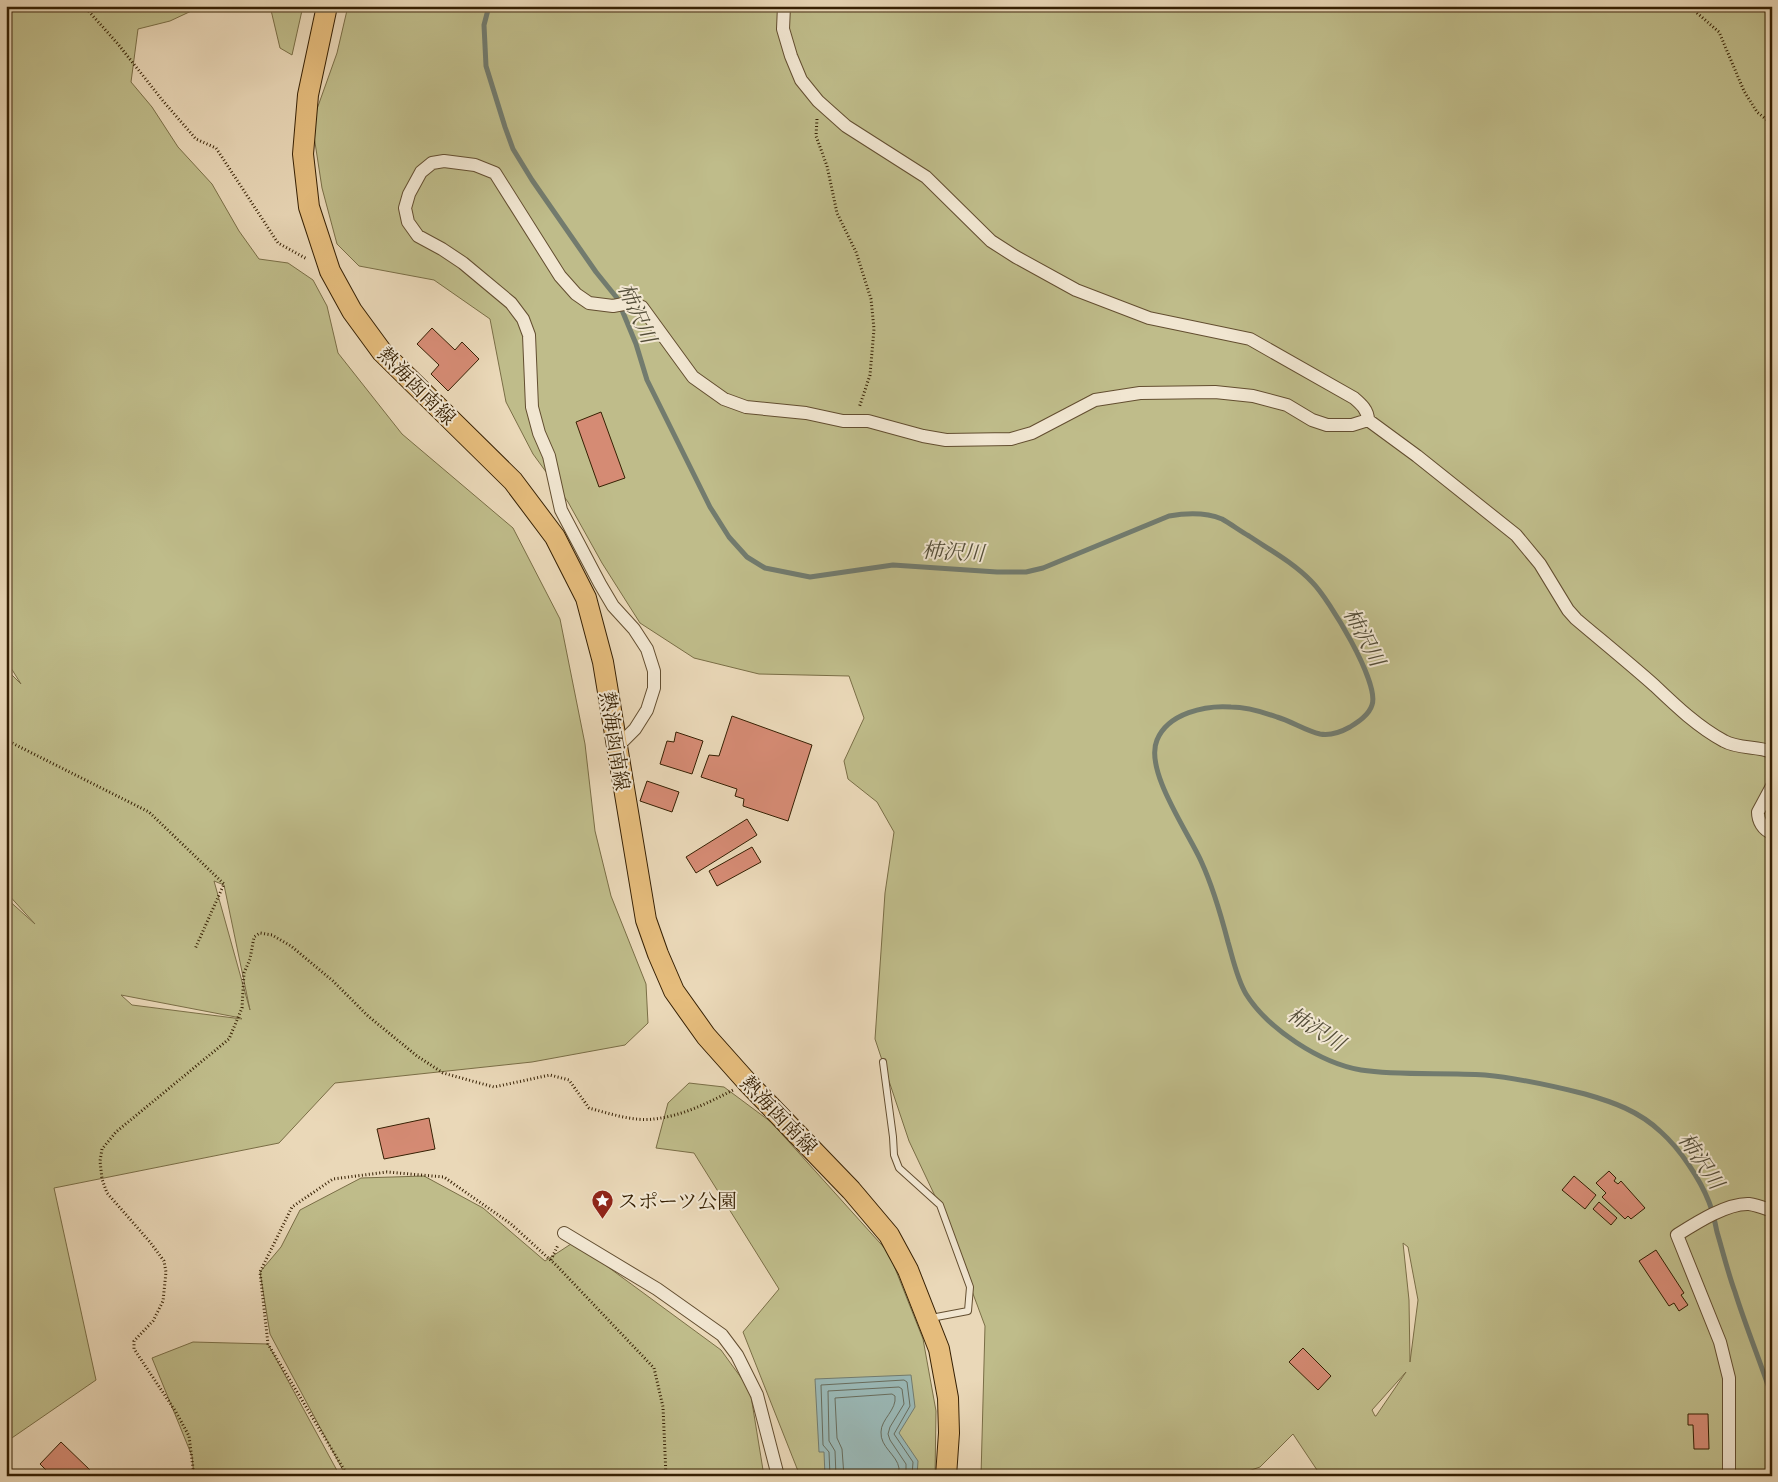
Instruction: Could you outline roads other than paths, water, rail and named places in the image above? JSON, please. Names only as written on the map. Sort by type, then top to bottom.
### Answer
[{"type":"main road","name":"熱海函南線","points":[[326,6],[308,94],[303,154],[309,207],[330,271],[352,311],[382,352],[513,481],[555,537],[586,598],[603,662],[646,920],[658,954],[674,992],[706,1036],[747,1082],[851,1190],[889,1235],[908,1270],[939,1349],[948,1398],[949,1433],[946,1476]]},
{"type":"street","points":[[784,6],[783,29],[791,56],[801,80],[818,101],[846,126],[926,177],[991,241],[1076,290],[1149,318],[1250,339],[1354,398],[1368,415],[1368,420],[1506,526],[1526,545],[1568,610],[1576,619],[1705,730],[1733,746],[1764,749],[1772,752]]},
{"type":"street","points":[[616,748],[635,730],[647,710],[654,688],[654,671],[647,649],[634,629],[614,606],[600,584],[561,510],[549,456],[539,433],[532,407],[529,335],[523,319],[511,303],[463,263],[418,236],[408,222],[405,208],[409,194],[421,172],[432,163],[444,161],[475,165],[494,173],[560,276],[576,294],[589,303],[613,306],[629,303],[642,307],[693,377],[724,399],[746,407],[806,412],[843,421],[868,421],[923,436],[946,440],[1011,439],[1032,433],[1095,400],[1140,393],[1215,392],[1266,398],[1287,405],[1312,420],[1327,425],[1352,425],[1368,420]]},
{"type":"street","points":[[1772,786],[1758,812],[1760,822],[1768,832],[1772,833]]},
{"type":"street","points":[[1729,1476],[1729,1378],[1720,1342],[1677,1234],[1701,1220],[1730,1208],[1749,1204],[1772,1211]]},
{"type":"street","points":[[564,1233],[658,1289],[722,1335],[737,1356],[756,1395],[778,1476]]},
{"type":"lane","points":[[883,1062],[894,1155],[900,1168],[940,1206],[970,1286],[968,1311],[927,1319]]},
{"type":"water","points":[[911,1375],[915,1407],[899,1433],[918,1461],[917,1476],[825,1476],[824,1452],[819,1452],[815,1379]]},
{"type":"waterway","name":"柿沢川","points":[[489,6],[484,25],[486,66],[513,149],[532,180],[596,272],[617,298],[636,344],[647,380],[710,507],[729,537],[747,557],[765,568],[810,577],[893,565],[997,572],[1026,572],[1043,568],[1169,516],[1196,514],[1222,519],[1290,563],[1312,582],[1330,605],[1361,661],[1372,694],[1371,709],[1366,715],[1343,730],[1332,734],[1320,734],[1272,715],[1248,709],[1237,707],[1200,709],[1179,717],[1170,723],[1157,740],[1155,753],[1162,784],[1201,861],[1220,911],[1238,975],[1246,994],[1267,1020],[1281,1032],[1312,1052],[1345,1066],[1376,1072],[1485,1075],[1510,1078],[1606,1100],[1644,1118],[1668,1139],[1682,1156],[1695,1174],[1705,1193],[1712,1210],[1732,1285],[1772,1399]]},
{"type":"place","name":"スポーツ公園","points":[[602,1220]]}]
